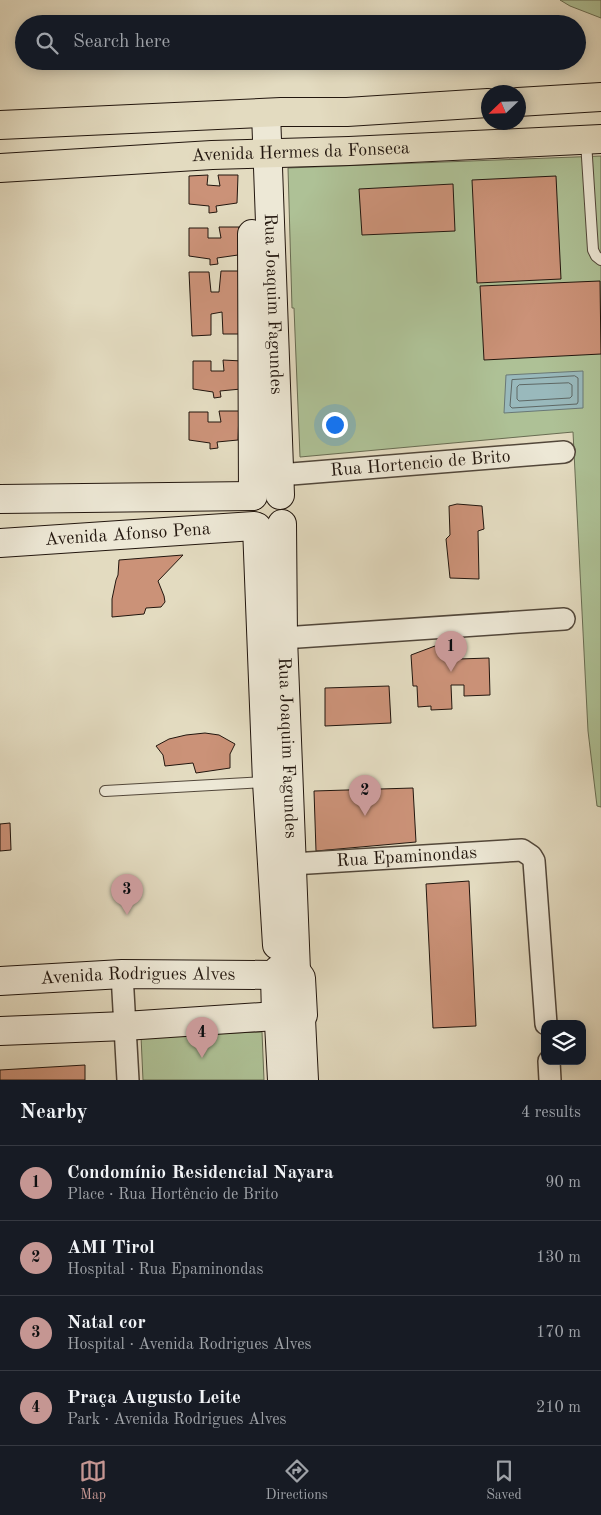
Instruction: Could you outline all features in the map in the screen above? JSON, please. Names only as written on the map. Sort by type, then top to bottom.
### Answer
[{"type":"main road","points":[[526,102],[601,97]]},
{"type":"main road","points":[[0,125],[281,112],[347,112],[481,104]]},
{"type":"main road","points":[[347,112],[343,136],[349,151]]},
{"type":"main road","name":"Rua Joaquim Fagundes","points":[[252,496],[259,153],[266,113]]},
{"type":"main road","name":"Avenida Hermes da Fonseca","points":[[0,168],[259,153],[349,151],[594,139]]},
{"type":"main road","name":"Rua Joaquim Fagundes","points":[[259,153],[279,485]]},
{"type":"main road","points":[[279,485],[287,506],[287,512],[264,526],[250,522],[247,508],[252,496],[279,485]]},
{"type":"main road","name":"Avenida Afonso Pena","points":[[0,500],[252,496]]},
{"type":"main road","name":"Rua Joaquim Fagundes","points":[[264,526],[283,638],[292,864],[283,972]]},
{"type":"main road","name":"Rua Joaquim Fagundes","points":[[264,526],[267,782],[283,972]]},
{"type":"main road","name":"Avenida Afonso Pena","points":[[0,543],[264,526]]},
{"type":"main road","name":"Rua Joaquim Fagundes","points":[[282,1080],[286,1019],[301,978],[283,972]]},
{"type":"main road","name":"Avenida Rodrigues Alves","points":[[0,981],[122,974],[283,972]]},
{"type":"main road","points":[[0,1031],[286,1019]]},
{"type":"main road","name":"Rua Joaquim Fagundes","points":[[286,1019],[304,1080]]},
{"type":"street","name":"Rua Hortencio de Brito","points":[[279,485],[564,452]]},
{"type":"street","points":[[283,638],[564,619]]},
{"type":"street","name":"Rua Epaminondas","points":[[292,864],[522,850],[534,861],[546,1020]]},
{"type":"street","points":[[122,974],[128,1080]]},
{"type":"street","points":[[549,1065],[550,1080]]},
{"type":"lane","points":[[594,139],[593,250],[601,260]]},
{"type":"lane","points":[[105,790],[267,782]]},
{"type":"green space","points":[[560,0],[601,0],[601,18],[570,6]]},
{"type":"green space","points":[[601,156],[601,807],[597,806],[588,731],[573,432],[300,457],[294,308],[292,308],[288,168]]},
{"type":"green space","points":[[262,1032],[264,1080],[143,1080],[141,1036]]},
{"type":"water","points":[[583,371],[583,408],[504,413],[506,375]]},
{"type":"building","points":[[208,175],[207,185],[220,186],[218,175],[238,175],[237,203],[216,206],[217,212],[209,213],[209,206],[189,204],[189,176]]},
{"type":"building","points":[[556,176],[561,279],[477,283],[472,180]]},
{"type":"building","points":[[453,184],[455,231],[362,235],[359,189]]},
{"type":"building","points":[[219,227],[239,227],[238,255],[217,258],[218,264],[210,265],[210,259],[189,256],[189,228],[208,228],[208,238],[221,238]]},
{"type":"building","points":[[221,271],[239,271],[242,334],[223,334],[222,312],[211,314],[211,335],[192,336],[189,272],[209,272],[211,292],[219,292]]},
{"type":"building","points":[[600,281],[601,354],[484,360],[480,286]]},
{"type":"building","points":[[223,360],[242,361],[241,389],[220,391],[221,397],[214,398],[213,392],[193,389],[193,361],[211,361],[211,371],[224,371]]},
{"type":"building","points":[[219,411],[239,411],[238,440],[217,442],[218,448],[210,449],[210,443],[189,440],[189,412],[208,412],[208,422],[221,422]]},
{"type":"building","points":[[457,504],[482,506],[484,529],[478,531],[479,579],[450,578],[446,539],[450,535],[449,506]]},
{"type":"building","points":[[183,555],[158,581],[165,602],[161,607],[146,608],[144,614],[112,617],[112,599],[118,575],[119,560]]},
{"type":"building","points":[[435,646],[451,651],[459,659],[489,658],[490,695],[464,696],[464,685],[451,685],[452,709],[431,710],[431,706],[418,707],[417,686],[413,686],[411,655]]},
{"type":"building","points":[[389,686],[391,723],[325,726],[325,688]]},
{"type":"building","points":[[205,733],[219,735],[235,744],[230,754],[230,768],[196,773],[193,763],[165,766],[163,755],[156,746],[169,739]]},
{"type":"building","points":[[413,788],[416,842],[316,851],[314,791]]},
{"type":"building","points":[[10,823],[11,850],[0,851],[0,824]]},
{"type":"building","points":[[469,881],[476,1026],[433,1028],[426,884]]},
{"type":"building","points":[[85,1065],[85,1080],[0,1080],[0,1070]]},
{"type":"place","name":"Condomínio Residencial Nayara","points":[[451,672]]},
{"type":"place","name":"AMI Tirol","points":[[365,816]]},
{"type":"place","name":"Natal cor","points":[[127,915]]},
{"type":"place","name":"Praça Augusto Leite","points":[[202,1058]]}]
